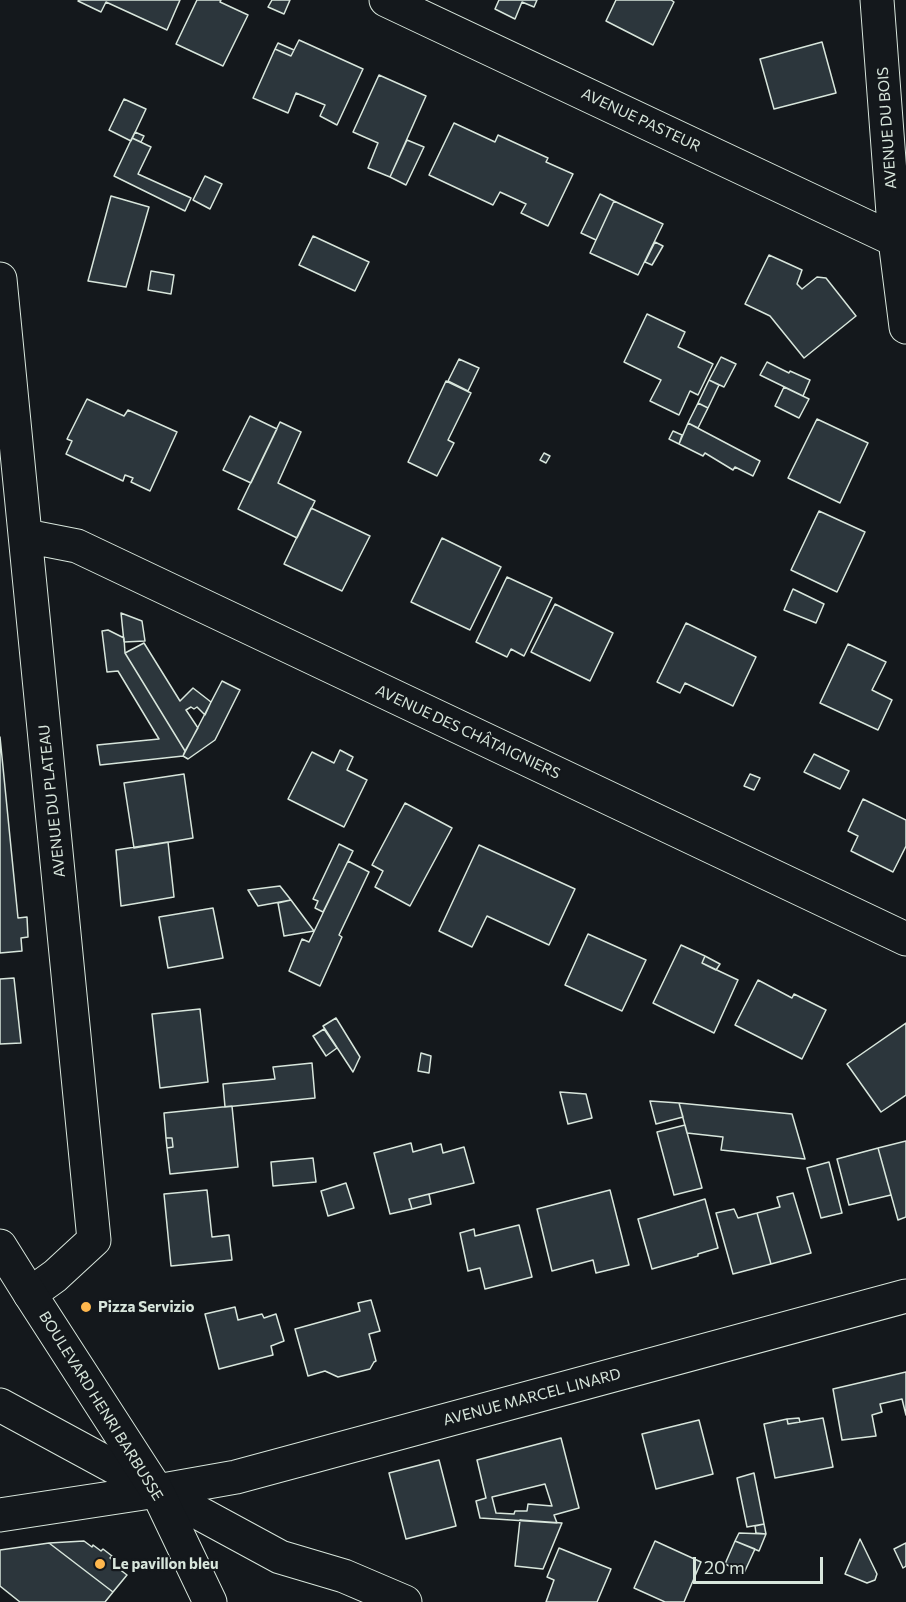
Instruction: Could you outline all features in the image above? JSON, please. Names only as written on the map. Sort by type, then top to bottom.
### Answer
[{"type":"street","name":"AVENUE PASTEUR","points":[[386,0],[895,240]]},
{"type":"street","name":"AVENUE DU BOIS","points":[[877,0],[895,240],[906,327]]},
{"type":"street","name":"AVENUE DU PLATEAU","points":[[0,279],[94,1240],[55,1276],[30,1294]]},
{"type":"street","name":"AVENUE DES CHÂTAIGNIERS","points":[[26,536],[77,546],[906,939]]},
{"type":"street","name":"BOULEVARD HENRI BARBUSSE","points":[[0,1246],[158,1491],[210,1602]]},
{"type":"street","name":"AVENUE MARCEL LINARD","points":[[0,1515],[236,1477],[906,1296]]},
{"type":"street","points":[[0,1405],[280,1557],[344,1576],[405,1602]]},
{"type":"building","points":[[79,0],[180,0],[167,30],[106,2],[101,12]]},
{"type":"building","points":[[197,0],[221,0],[220,2],[248,15],[223,66],[176,44]]},
{"type":"building","points":[[272,0],[290,0],[284,14],[268,7]]},
{"type":"building","points":[[499,0],[537,0],[534,7],[522,2],[515,19],[495,9]]},
{"type":"building","points":[[616,0],[671,0],[674,2],[653,45],[606,21]]},
{"type":"building","points":[[299,40],[363,69],[337,125],[320,116],[325,105],[296,93],[288,113],[253,98],[275,49],[291,56]]},
{"type":"building","points":[[822,42],[836,93],[774,109],[760,59]]},
{"type":"building","points":[[278,43],[294,50],[291,56],[275,49]]},
{"type":"building","points":[[379,75],[426,96],[390,177],[368,168],[378,143],[353,132]]},
{"type":"building","points":[[124,99],[146,109],[131,141],[109,130]]},
{"type":"building","points":[[454,123],[495,142],[498,135],[548,158],[546,162],[573,174],[548,226],[521,213],[526,204],[500,192],[493,205],[429,175]]},
{"type":"building","points":[[135,132],[144,136],[141,142],[132,138]]},
{"type":"building","points":[[132,138],[151,147],[138,174],[191,198],[185,211],[114,176]]},
{"type":"building","points":[[407,140],[424,147],[406,185],[390,177]]},
{"type":"building","points":[[205,176],[222,184],[210,209],[193,200]]},
{"type":"building","points":[[600,194],[614,201],[596,240],[581,233]]},
{"type":"building","points":[[111,196],[149,207],[126,287],[88,281]]},
{"type":"building","points":[[614,201],[663,224],[638,275],[590,253]]},
{"type":"building","points":[[313,236],[369,262],[355,291],[299,265]]},
{"type":"building","points":[[655,242],[663,246],[652,265],[645,262]]},
{"type":"building","points":[[769,255],[802,270],[797,284],[802,289],[817,277],[826,278],[856,316],[804,358],[770,316],[745,304]]},
{"type":"building","points":[[151,271],[174,275],[171,294],[148,290]]},
{"type":"building","points":[[647,314],[685,332],[678,347],[713,364],[698,395],[690,391],[679,415],[650,401],[661,380],[624,362]]},
{"type":"building","points":[[721,357],[736,364],[724,387],[709,380]]},
{"type":"building","points":[[459,359],[479,368],[468,391],[448,381]]},
{"type":"building","points":[[767,362],[810,380],[803,396],[760,375]]},
{"type":"building","points":[[709,380],[719,385],[708,408],[698,403]]},
{"type":"building","points":[[446,381],[471,393],[448,440],[454,443],[437,476],[408,462]]},
{"type":"building","points":[[784,387],[809,399],[799,418],[775,406]]},
{"type":"building","points":[[87,399],[124,416],[128,410],[177,432],[150,491],[131,482],[133,478],[125,475],[123,481],[66,454],[72,441],[67,439]]},
{"type":"building","points":[[698,403],[708,408],[698,428],[688,423]]},
{"type":"building","points":[[250,416],[277,429],[251,483],[223,470]]},
{"type":"building","points":[[817,419],[868,443],[840,503],[788,478]]},
{"type":"building","points":[[280,422],[301,432],[278,483],[315,501],[297,538],[238,509]]},
{"type":"building","points":[[688,423],[760,461],[753,476],[735,467],[733,470],[705,453],[703,456],[679,444]]},
{"type":"building","points":[[673,431],[682,435],[679,444],[669,439]]},
{"type":"building","points":[[544,453],[550,456],[546,463],[540,460]]},
{"type":"building","points":[[311,508],[370,536],[342,591],[284,564]]},
{"type":"building","points":[[819,511],[865,532],[837,592],[791,570]]},
{"type":"building","points":[[442,538],[501,567],[470,630],[411,602]]},
{"type":"building","points":[[507,577],[552,598],[524,656],[511,649],[507,657],[476,642]]},
{"type":"building","points":[[793,589],[824,604],[816,623],[784,610]]},
{"type":"building","points":[[555,604],[613,633],[590,681],[531,652]]},
{"type":"building","points":[[121,613],[142,621],[145,641],[124,642]]},
{"type":"building","points":[[686,623],[756,657],[733,706],[685,683],[680,693],[657,682]]},
{"type":"building","points":[[108,630],[124,638],[125,653],[185,751],[183,756],[100,765],[97,745],[159,739],[118,671],[107,672],[102,631]]},
{"type":"building","points":[[144,643],[180,701],[193,688],[211,702],[205,715],[197,707],[186,710],[198,728],[185,751],[125,653]]},
{"type":"building","points":[[848,644],[886,662],[872,690],[892,700],[878,730],[820,703]]},
{"type":"building","points":[[222,681],[240,690],[215,740],[188,759],[183,756]]},
{"type":"building","points":[[0,737],[18,918],[27,917],[28,937],[21,938],[22,951],[0,953]]},
{"type":"building","points":[[340,750],[353,757],[347,770],[367,780],[344,827],[288,799],[312,752],[334,763]]},
{"type":"building","points":[[814,754],[849,771],[840,789],[804,772]]},
{"type":"building","points":[[184,774],[193,838],[134,848],[124,783]]},
{"type":"building","points":[[750,774],[760,778],[754,790],[744,786]]},
{"type":"building","points":[[863,799],[906,820],[906,846],[893,872],[851,851],[858,836],[848,831]]},
{"type":"building","points":[[405,803],[452,828],[410,906],[375,887],[383,871],[372,865]]},
{"type":"building","points":[[168,842],[174,897],[121,906],[116,850]]},
{"type":"building","points":[[339,844],[353,851],[323,912],[315,908],[318,901],[313,899]]},
{"type":"building","points":[[479,845],[575,889],[549,945],[487,916],[472,947],[439,931]]},
{"type":"building","points":[[348,861],[369,872],[339,935],[342,937],[320,986],[289,971],[302,939],[309,942]]},
{"type":"building","points":[[280,886],[291,900],[258,906],[248,890]]},
{"type":"building","points":[[291,900],[314,931],[284,936],[278,903]]},
{"type":"building","points":[[213,908],[223,958],[168,968],[159,917]]},
{"type":"building","points":[[588,934],[646,960],[622,1011],[565,985]]},
{"type":"building","points":[[681,945],[705,956],[702,963],[738,980],[714,1033],[653,1003]]},
{"type":"building","points":[[705,956],[720,964],[716,970],[702,963]]},
{"type":"building","points":[[14,978],[21,1043],[0,1044],[0,979]]},
{"type":"building","points":[[758,980],[792,998],[794,994],[826,1010],[802,1059],[735,1025]]},
{"type":"building","points":[[200,1009],[208,1082],[160,1088],[152,1014]]},
{"type":"building","points":[[336,1018],[360,1057],[353,1072],[323,1026]]},
{"type":"building","points":[[906,1023],[906,1095],[881,1112],[847,1064]]},
{"type":"building","points":[[324,1029],[337,1048],[326,1056],[313,1036]]},
{"type":"building","points":[[421,1053],[431,1056],[429,1073],[418,1071]]},
{"type":"building","points":[[312,1063],[315,1098],[225,1107],[223,1084],[275,1079],[273,1067]]},
{"type":"building","points":[[560,1092],[586,1094],[592,1118],[568,1124]]},
{"type":"building","points":[[650,1101],[679,1103],[683,1117],[656,1124]]},
{"type":"building","points":[[679,1103],[792,1114],[805,1159],[721,1150],[723,1137],[687,1133]]},
{"type":"building","points":[[232,1106],[238,1167],[170,1174],[167,1148],[173,1147],[172,1138],[166,1138],[164,1113]]},
{"type":"building","points":[[685,1125],[702,1188],[674,1195],[657,1132]]},
{"type":"building","points":[[166,1138],[172,1138],[173,1147],[167,1148]]},
{"type":"building","points":[[906,1141],[906,1217],[898,1220],[878,1148]]},
{"type":"building","points":[[411,1143],[413,1152],[441,1144],[443,1153],[464,1147],[474,1183],[409,1199],[412,1209],[390,1214],[374,1153]]},
{"type":"building","points":[[878,1148],[891,1195],[849,1205],[837,1159]]},
{"type":"building","points":[[313,1158],[316,1182],[273,1186],[271,1162]]},
{"type":"building","points":[[829,1162],[842,1213],[821,1218],[807,1168]]},
{"type":"building","points":[[346,1183],[354,1208],[328,1216],[321,1191]]},
{"type":"building","points":[[207,1190],[212,1237],[229,1235],[232,1260],[171,1266],[164,1194]]},
{"type":"building","points":[[610,1190],[629,1265],[596,1273],[593,1260],[552,1271],[537,1209]]},
{"type":"building","points":[[793,1193],[811,1253],[771,1264],[757,1213],[780,1207],[777,1197]]},
{"type":"building","points":[[429,1194],[431,1204],[412,1209],[409,1199]]},
{"type":"building","points":[[705,1199],[718,1248],[652,1269],[638,1219]]},
{"type":"building","points":[[734,1209],[738,1218],[757,1213],[771,1264],[733,1274],[716,1213]]},
{"type":"building","points":[[519,1225],[532,1277],[485,1289],[480,1268],[468,1271],[460,1233],[474,1229],[475,1236]]},
{"type":"building","points":[[371,1300],[380,1331],[369,1334],[376,1361],[370,1369],[338,1377],[325,1371],[308,1376],[295,1329],[360,1311],[358,1303]]},
{"type":"building","points":[[235,1307],[238,1320],[262,1314],[264,1318],[276,1314],[284,1341],[271,1346],[273,1355],[219,1369],[205,1314]]},
{"type":"building","points":[[906,1372],[906,1415],[902,1399],[880,1404],[882,1412],[872,1415],[876,1436],[842,1440],[833,1389]]},
{"type":"building","points":[[799,1418],[800,1422],[788,1424],[787,1419]]},
{"type":"building","points":[[823,1418],[833,1467],[775,1478],[764,1424],[787,1419],[788,1424]]},
{"type":"building","points":[[699,1420],[713,1474],[656,1489],[642,1434]]},
{"type":"building","points":[[561,1438],[579,1508],[554,1515],[557,1523],[480,1518],[476,1501],[486,1498],[477,1460]],"holes":[[[545,1484],[552,1506],[528,1504],[527,1511],[515,1511],[514,1514],[496,1513],[492,1497]]]},
{"type":"building","points":[[439,1460],[456,1526],[406,1539],[389,1473]]},
{"type":"building","points":[[754,1473],[764,1524],[747,1527],[737,1478]]},
{"type":"building","points":[[520,1520],[562,1523],[543,1569],[515,1566]]},
{"type":"building","points":[[764,1524],[766,1534],[756,1533],[755,1526]]},
{"type":"building","points":[[739,1533],[766,1534],[759,1551],[735,1541]]},
{"type":"building","points":[[860,1539],[877,1574],[875,1580],[867,1583],[845,1574]]},
{"type":"building","points":[[84,1541],[101,1551],[103,1549],[112,1556],[110,1558],[116,1563],[114,1565],[127,1575],[113,1592],[49,1543]]},
{"type":"building","points":[[655,1541],[701,1562],[684,1602],[665,1602],[634,1588]]},
{"type":"building","points":[[735,1541],[755,1549],[744,1573],[725,1564]]},
{"type":"building","points":[[49,1543],[113,1592],[105,1602],[20,1602],[0,1586],[0,1550]]},
{"type":"building","points":[[906,1543],[906,1566],[903,1568],[894,1549]]},
{"type":"building","points":[[559,1548],[611,1569],[597,1602],[546,1602],[554,1580],[547,1577]]},
{"type":"place","name":"Pizza Servizio","points":[[86,1307]]},
{"type":"place","name":"Le pavillon bleu","points":[[100,1564]]}]
